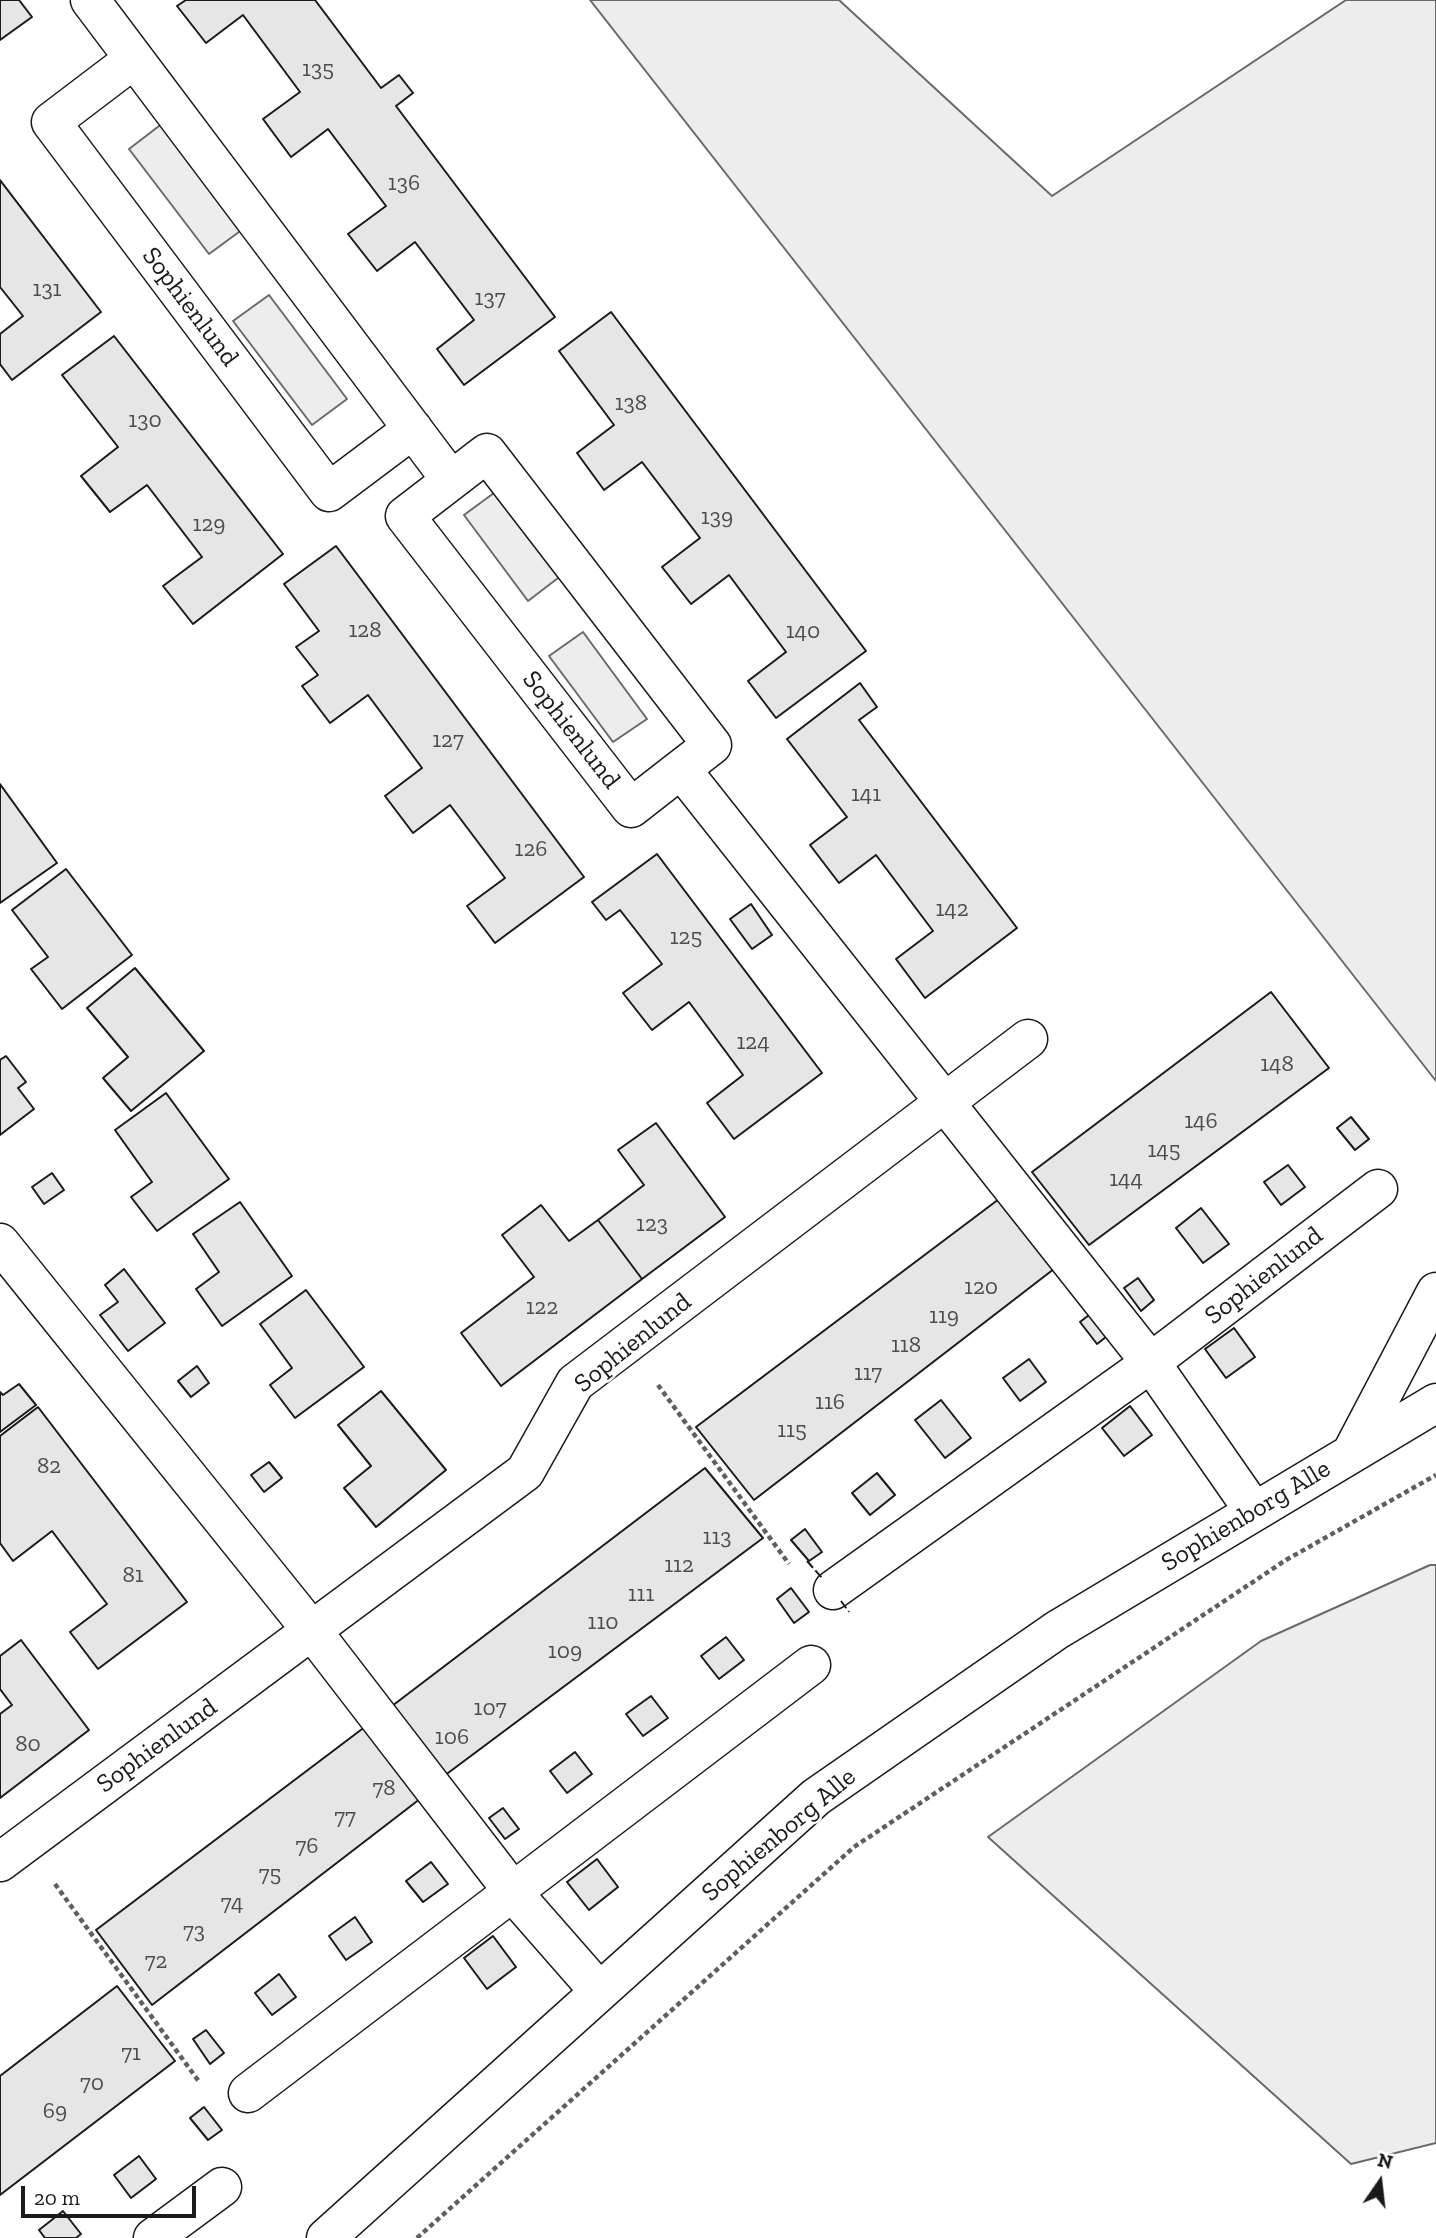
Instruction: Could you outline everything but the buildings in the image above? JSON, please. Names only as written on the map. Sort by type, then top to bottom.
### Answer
[{"type":"street","points":[[90,0],[451,480]]},
{"type":"street","name":"Sophienlund","points":[[134,59],[51,122],[330,492],[413,429]]},
{"type":"street","name":"Sophienlund","points":[[487,453],[712,745],[681,769],[631,808],[405,516],[487,453]]},
{"type":"street","points":[[681,769],[1151,1363],[1254,1511]]},
{"type":"street","name":"Sophienlund","points":[[13,1852],[313,1632],[525,1472],[576,1383],[1028,1039]]},
{"type":"street","name":"Sophienlund","points":[[833,1590],[1151,1363],[1377,1189]]},
{"type":"street","points":[[0,1243],[313,1632],[513,1890],[599,1991]]},
{"type":"street","name":"Sophienborg Alle","points":[[1352,1452],[1436,1292]]},
{"type":"street","name":"Sophienborg Alle","points":[[326,2238],[816,1797],[1057,1630],[1436,1403]]},
{"type":"street","points":[[248,2093],[811,1665]]},
{"type":"street","points":[[153,2238],[222,2187]]},
{"type":"path","points":[[628,1343],[797,1575]]},
{"type":"path","points":[[417,2238],[854,1847],[1286,1560],[1436,1475]]},
{"type":"path","points":[[13,1852],[202,2088]]},
{"type":"shaded area","points":[[590,0],[839,0],[1052,196],[1346,0],[1436,0],[1436,1081]]},
{"type":"shaded area","points":[[163,123],[243,229],[209,254],[129,149]]},
{"type":"shaded area","points":[[269,295],[347,399],[312,425],[233,321]]},
{"type":"shaded area","points":[[498,490],[562,575],[528,601],[464,515]]},
{"type":"shaded area","points":[[583,632],[647,719],[613,742],[549,656]]},
{"type":"shaded area","points":[[1430,1565],[1436,1565],[1436,2143],[1351,2164],[988,1837],[1261,1641]]},
{"type":"fence","points":[[807,1561],[823,1579]]},
{"type":"fence","points":[[841,1601],[849,1612]]}]
